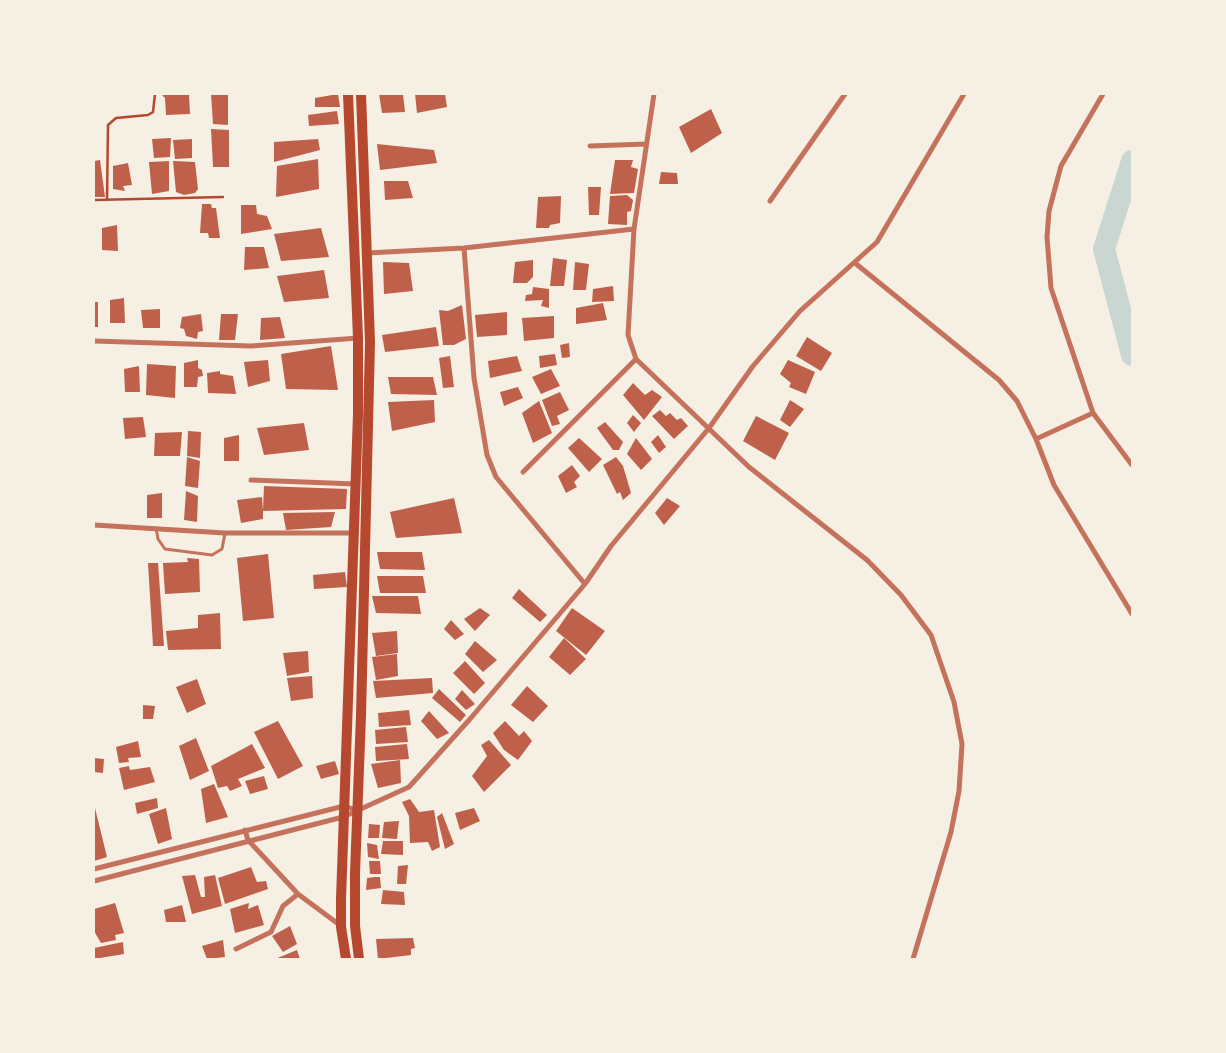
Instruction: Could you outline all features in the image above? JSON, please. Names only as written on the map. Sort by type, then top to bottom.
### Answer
[{"type":"highway","points":[[346,959],[341,927],[357,484],[358,338],[348,94]]},
{"type":"highway","points":[[359,959],[355,917],[356,810],[361,715],[370,352],[361,94]]},
{"type":"street","points":[[654,94],[634,229],[628,335],[636,358],[749,467],[867,560],[902,595],[931,635],[954,702],[962,744],[960,791],[951,832],[913,959]]},
{"type":"street","points":[[770,201],[845,94]]},
{"type":"street","points":[[94,881],[248,840],[344,818],[356,810],[399,794],[421,776],[584,584],[611,546],[709,428],[753,366],[800,311],[877,242],[964,94]]},
{"type":"street","points":[[1103,94],[1061,166],[1049,211],[1047,237],[1050,288],[1093,412],[1132,465]]},
{"type":"street","points":[[590,146],[646,144]]},
{"type":"street","points":[[367,252],[464,248],[634,229]]},
{"type":"street","points":[[464,248],[474,378],[488,454],[496,477],[584,584]]},
{"type":"street","points":[[855,263],[999,380],[1017,401],[1036,439],[1054,485],[1132,614]]},
{"type":"street","points":[[94,341],[250,346],[358,338]]},
{"type":"street","points":[[523,472],[636,358]]},
{"type":"street","points":[[1036,439],[1093,412]]},
{"type":"street","points":[[251,480],[357,484]]},
{"type":"street","points":[[94,525],[225,533],[366,533]]},
{"type":"street","points":[[94,869],[344,806],[356,810]]},
{"type":"street","points":[[245,830],[248,840],[298,894],[341,927]]},
{"type":"street","points":[[236,949],[271,932],[283,906],[298,894]]},
{"type":"lane","points":[[156,528],[158,539],[165,549],[212,555],[222,549],[225,533]]},
{"type":"path","points":[[107,200],[108,125],[116,118],[148,115],[153,112],[154,94]]},
{"type":"path","points":[[94,200],[223,197]]},
{"type":"building","points":[[161,94],[189,94],[190,114],[166,115],[165,98]]},
{"type":"building","points":[[211,94],[228,94],[228,125],[213,124]]},
{"type":"building","points":[[338,94],[340,107],[315,107],[315,98]]},
{"type":"building","points":[[379,94],[403,94],[405,112],[382,113]]},
{"type":"building","points":[[415,94],[445,94],[447,107],[417,113]]},
{"type":"building","points":[[711,109],[722,133],[691,153],[679,127]]},
{"type":"building","points":[[337,111],[339,124],[309,126],[308,115]]},
{"type":"building","points":[[211,129],[229,130],[229,167],[213,167]]},
{"type":"building","points":[[171,138],[170,157],[154,158],[152,139]]},
{"type":"building","points":[[192,139],[192,158],[175,159],[173,140]]},
{"type":"building","points":[[318,139],[320,150],[274,162],[274,142]]},
{"type":"building","points":[[377,144],[434,150],[437,163],[380,170]]},
{"type":"building","points":[[318,159],[319,189],[276,197],[277,166]]},
{"type":"building","points":[[100,160],[105,197],[94,197],[94,161]]},
{"type":"building","points":[[615,160],[633,160],[631,167],[638,169],[634,193],[610,194]]},
{"type":"building","points":[[169,161],[169,191],[152,194],[149,162]]},
{"type":"building","points":[[173,161],[195,162],[198,189],[195,193],[184,195],[176,192]]},
{"type":"building","points":[[128,163],[132,185],[123,186],[125,191],[113,189],[113,166]]},
{"type":"building","points":[[661,172],[677,173],[678,184],[659,184]]},
{"type":"building","points":[[384,181],[408,181],[413,198],[385,200]]},
{"type":"building","points":[[588,187],[601,187],[599,215],[589,215]]},
{"type":"building","points":[[627,195],[633,200],[631,211],[627,212],[627,225],[608,224],[610,196]]},
{"type":"building","points":[[561,196],[560,223],[550,225],[549,228],[536,228],[538,197]]},
{"type":"building","points":[[202,204],[211,204],[212,208],[216,208],[220,238],[209,238],[208,233],[200,233]]},
{"type":"building","points":[[241,205],[256,205],[257,214],[267,216],[272,229],[241,234]]},
{"type":"building","points":[[117,225],[118,251],[102,250],[102,228]]},
{"type":"building","points":[[321,228],[329,257],[281,261],[274,234]]},
{"type":"building","points":[[245,247],[264,247],[269,268],[244,270]]},
{"type":"building","points":[[553,258],[567,260],[564,286],[550,286]]},
{"type":"building","points":[[533,260],[533,277],[527,283],[513,283],[515,262]]},
{"type":"building","points":[[383,262],[409,263],[413,291],[384,294]]},
{"type":"building","points":[[575,262],[589,264],[586,290],[573,290]]},
{"type":"building","points":[[324,270],[329,298],[284,302],[277,276]]},
{"type":"building","points":[[613,286],[614,301],[592,302],[593,289]]},
{"type":"building","points":[[533,287],[549,289],[549,308],[541,306],[543,300],[525,301],[526,295],[532,294]]},
{"type":"building","points":[[124,298],[125,323],[110,323],[110,300]]},
{"type":"building","points":[[94,302],[98,302],[98,327],[94,327]]},
{"type":"building","points":[[603,303],[607,320],[576,324],[576,308]]},
{"type":"building","points":[[462,305],[466,339],[454,345],[443,345],[439,310],[448,311]]},
{"type":"building","points":[[160,309],[160,328],[143,328],[141,310]]},
{"type":"building","points":[[507,312],[507,335],[477,337],[475,315]]},
{"type":"building","points":[[201,314],[203,331],[198,332],[197,339],[186,336],[184,329],[180,328],[182,317]]},
{"type":"building","points":[[221,314],[238,314],[235,340],[219,340]]},
{"type":"building","points":[[554,316],[554,338],[524,341],[522,318]]},
{"type":"building","points":[[280,317],[285,338],[260,340],[261,318]]},
{"type":"building","points":[[436,327],[439,346],[385,352],[382,335]]},
{"type":"building","points":[[807,337],[832,353],[821,371],[796,356]]},
{"type":"building","points":[[569,343],[570,357],[562,358],[560,345]]},
{"type":"building","points":[[331,346],[338,390],[286,389],[281,354]]},
{"type":"building","points":[[555,354],[557,365],[540,368],[539,356]]},
{"type":"building","points":[[450,356],[454,387],[443,388],[439,358]]},
{"type":"building","points":[[517,356],[522,371],[490,378],[488,361]]},
{"type":"building","points":[[198,360],[198,368],[202,370],[203,376],[198,377],[197,387],[184,387],[184,363]]},
{"type":"building","points":[[268,360],[270,381],[248,387],[244,362]]},
{"type":"building","points":[[788,360],[815,372],[806,394],[789,387],[791,383],[780,374]]},
{"type":"building","points":[[147,364],[176,366],[175,398],[146,395]]},
{"type":"building","points":[[139,366],[140,392],[125,392],[124,369]]},
{"type":"building","points":[[551,369],[560,386],[541,394],[532,377]]},
{"type":"building","points":[[220,371],[220,374],[233,376],[236,394],[208,393],[207,373]]},
{"type":"building","points":[[388,377],[433,377],[437,395],[391,394]]},
{"type":"building","points":[[633,383],[645,395],[652,390],[662,397],[644,420],[623,395]]},
{"type":"building","points":[[518,387],[523,398],[504,406],[500,392]]},
{"type":"building","points":[[560,392],[569,410],[557,416],[560,424],[552,426],[542,400]]},
{"type":"building","points":[[434,400],[435,422],[392,431],[388,402]]},
{"type":"building","points":[[790,400],[804,409],[790,427],[780,420]]},
{"type":"building","points":[[539,401],[552,433],[533,443],[522,413]]},
{"type":"building","points":[[660,410],[666,416],[670,413],[677,420],[681,418],[688,426],[674,439],[652,416]]},
{"type":"building","points":[[633,415],[641,423],[634,432],[627,423]]},
{"type":"building","points":[[756,416],[789,433],[775,460],[743,441]]},
{"type":"building","points":[[143,417],[146,437],[125,439],[123,418]]},
{"type":"building","points":[[605,422],[623,442],[619,450],[613,450],[597,428]]},
{"type":"building","points":[[304,423],[309,450],[264,455],[257,428]]},
{"type":"building","points":[[188,431],[201,432],[200,458],[187,456]]},
{"type":"building","points":[[182,432],[180,456],[154,456],[155,433]]},
{"type":"building","points":[[239,435],[239,461],[224,461],[224,438]]},
{"type":"building","points":[[658,435],[666,447],[659,453],[651,442]]},
{"type":"building","points":[[579,438],[602,459],[589,472],[568,448]]},
{"type":"building","points":[[636,438],[652,459],[641,470],[627,454]]},
{"type":"building","points":[[187,457],[200,461],[198,488],[185,486]]},
{"type":"building","points":[[616,457],[623,466],[631,493],[623,500],[620,492],[617,494],[603,465]]},
{"type":"building","points":[[572,465],[580,476],[574,482],[577,487],[566,493],[558,476]]},
{"type":"building","points":[[264,486],[347,489],[346,509],[263,511]]},
{"type":"building","points":[[186,491],[198,496],[197,522],[184,520]]},
{"type":"building","points":[[162,493],[162,518],[147,518],[147,495]]},
{"type":"building","points":[[262,497],[263,519],[241,523],[237,500]]},
{"type":"building","points":[[454,498],[462,533],[396,538],[390,512]]},
{"type":"building","points":[[667,498],[680,506],[664,525],[655,513]]},
{"type":"building","points":[[335,512],[331,527],[286,530],[283,513]]},
{"type":"building","points":[[377,552],[422,552],[425,570],[380,569]]},
{"type":"building","points":[[268,554],[274,618],[243,621],[237,558]]},
{"type":"building","points":[[187,558],[199,559],[200,592],[165,594],[163,563],[188,562]]},
{"type":"building","points":[[148,563],[158,563],[164,646],[153,646]]},
{"type":"building","points":[[345,572],[347,587],[314,589],[313,575]]},
{"type":"building","points":[[377,576],[423,576],[426,593],[380,593]]},
{"type":"building","points":[[519,589],[547,615],[540,622],[512,598]]},
{"type":"building","points":[[372,596],[418,596],[421,614],[376,613]]},
{"type":"building","points":[[480,608],[490,615],[475,631],[464,619]]},
{"type":"building","points":[[572,608],[605,631],[586,655],[556,631]]},
{"type":"building","points":[[220,613],[221,649],[168,650],[166,631],[198,628],[198,615]]},
{"type":"building","points":[[451,620],[464,634],[455,640],[444,629]]},
{"type":"building","points":[[397,631],[398,653],[376,656],[372,633]]},
{"type":"building","points":[[564,638],[586,659],[570,675],[549,657]]},
{"type":"building","points":[[475,641],[497,660],[483,672],[465,654]]},
{"type":"building","points":[[308,651],[309,672],[287,676],[283,653]]},
{"type":"building","points":[[397,654],[398,676],[376,680],[372,657]]},
{"type":"building","points":[[465,661],[485,683],[474,694],[453,673]]},
{"type":"building","points":[[312,676],[313,698],[291,701],[287,678]]},
{"type":"building","points":[[432,678],[433,693],[376,698],[373,681]]},
{"type":"building","points":[[197,679],[206,704],[187,713],[176,687]]},
{"type":"building","points":[[527,686],[548,706],[533,722],[511,705]]},
{"type":"building","points":[[439,689],[466,715],[460,722],[432,698]]},
{"type":"building","points":[[462,690],[475,704],[466,710],[455,699]]},
{"type":"building","points":[[143,705],[155,706],[153,719],[143,719]]},
{"type":"building","points":[[409,710],[411,725],[379,727],[378,713]]},
{"type":"building","points":[[429,711],[449,733],[437,739],[421,721]]},
{"type":"building","points":[[278,721],[303,766],[278,779],[254,732]]},
{"type":"building","points":[[505,721],[519,736],[524,731],[532,741],[518,760],[504,750],[493,733]]},
{"type":"building","points":[[406,727],[408,742],[376,744],[375,730]]},
{"type":"building","points":[[196,738],[209,771],[190,780],[179,746]]},
{"type":"building","points":[[489,740],[511,765],[484,792],[472,776],[487,756],[481,745]]},
{"type":"building","points":[[138,741],[141,757],[128,758],[129,762],[119,763],[116,747]]},
{"type":"building","points":[[252,744],[265,768],[238,779],[242,786],[230,791],[227,786],[218,788],[211,766]]},
{"type":"building","points":[[407,744],[409,759],[376,761],[375,747]]},
{"type":"building","points":[[94,758],[104,759],[103,773],[94,772]]},
{"type":"building","points":[[400,760],[401,783],[378,788],[371,764]]},
{"type":"building","points":[[335,761],[339,774],[321,779],[316,766]]},
{"type":"building","points":[[129,766],[130,770],[150,767],[155,782],[124,790],[119,768]]},
{"type":"building","points":[[264,776],[268,789],[250,794],[245,781]]},
{"type":"building","points":[[214,784],[228,817],[206,823],[201,789]]},
{"type":"building","points":[[157,798],[158,808],[137,814],[135,803]]},
{"type":"building","points":[[410,799],[419,812],[434,810],[440,847],[432,851],[428,842],[410,843],[409,816],[402,802]]},
{"type":"building","points":[[94,804],[107,857],[94,861]]},
{"type":"building","points":[[166,808],[172,839],[158,844],[149,814]]},
{"type":"building","points":[[474,808],[480,821],[460,830],[455,813]]},
{"type":"building","points":[[442,813],[454,844],[445,849],[437,817]]},
{"type":"building","points":[[399,821],[397,839],[382,838],[384,822]]},
{"type":"building","points":[[369,824],[380,825],[379,838],[368,838]]},
{"type":"building","points":[[383,841],[403,841],[403,855],[381,854]]},
{"type":"building","points":[[367,843],[377,845],[379,859],[368,857]]},
{"type":"building","points":[[369,861],[380,861],[381,874],[370,874]]},
{"type":"building","points":[[408,865],[406,884],[397,884],[398,866]]},
{"type":"building","points":[[251,867],[257,882],[266,881],[268,889],[225,904],[218,878]]},
{"type":"building","points":[[195,875],[201,897],[205,897],[204,877],[215,875],[222,906],[192,914],[182,876]]},
{"type":"building","points":[[380,877],[381,888],[366,890],[367,878]]},
{"type":"building","points":[[383,890],[404,892],[405,905],[381,904]]},
{"type":"building","points":[[115,903],[124,933],[115,935],[116,940],[101,943],[94,931],[94,909]]},
{"type":"building","points":[[249,903],[248,909],[258,905],[264,925],[235,933],[230,909]]},
{"type":"building","points":[[182,905],[186,922],[166,922],[164,910]]},
{"type":"building","points":[[290,926],[297,944],[283,952],[272,936]]},
{"type":"building","points":[[413,938],[415,948],[411,949],[411,955],[378,959],[376,939]]},
{"type":"building","points":[[223,940],[225,957],[207,959],[202,946]]},
{"type":"building","points":[[123,942],[124,954],[94,959],[94,948]]},
{"type":"building","points":[[297,950],[300,959],[275,959]]},
{"type":"waterway","points":[[1132,161],[1104,249],[1132,355]]}]
